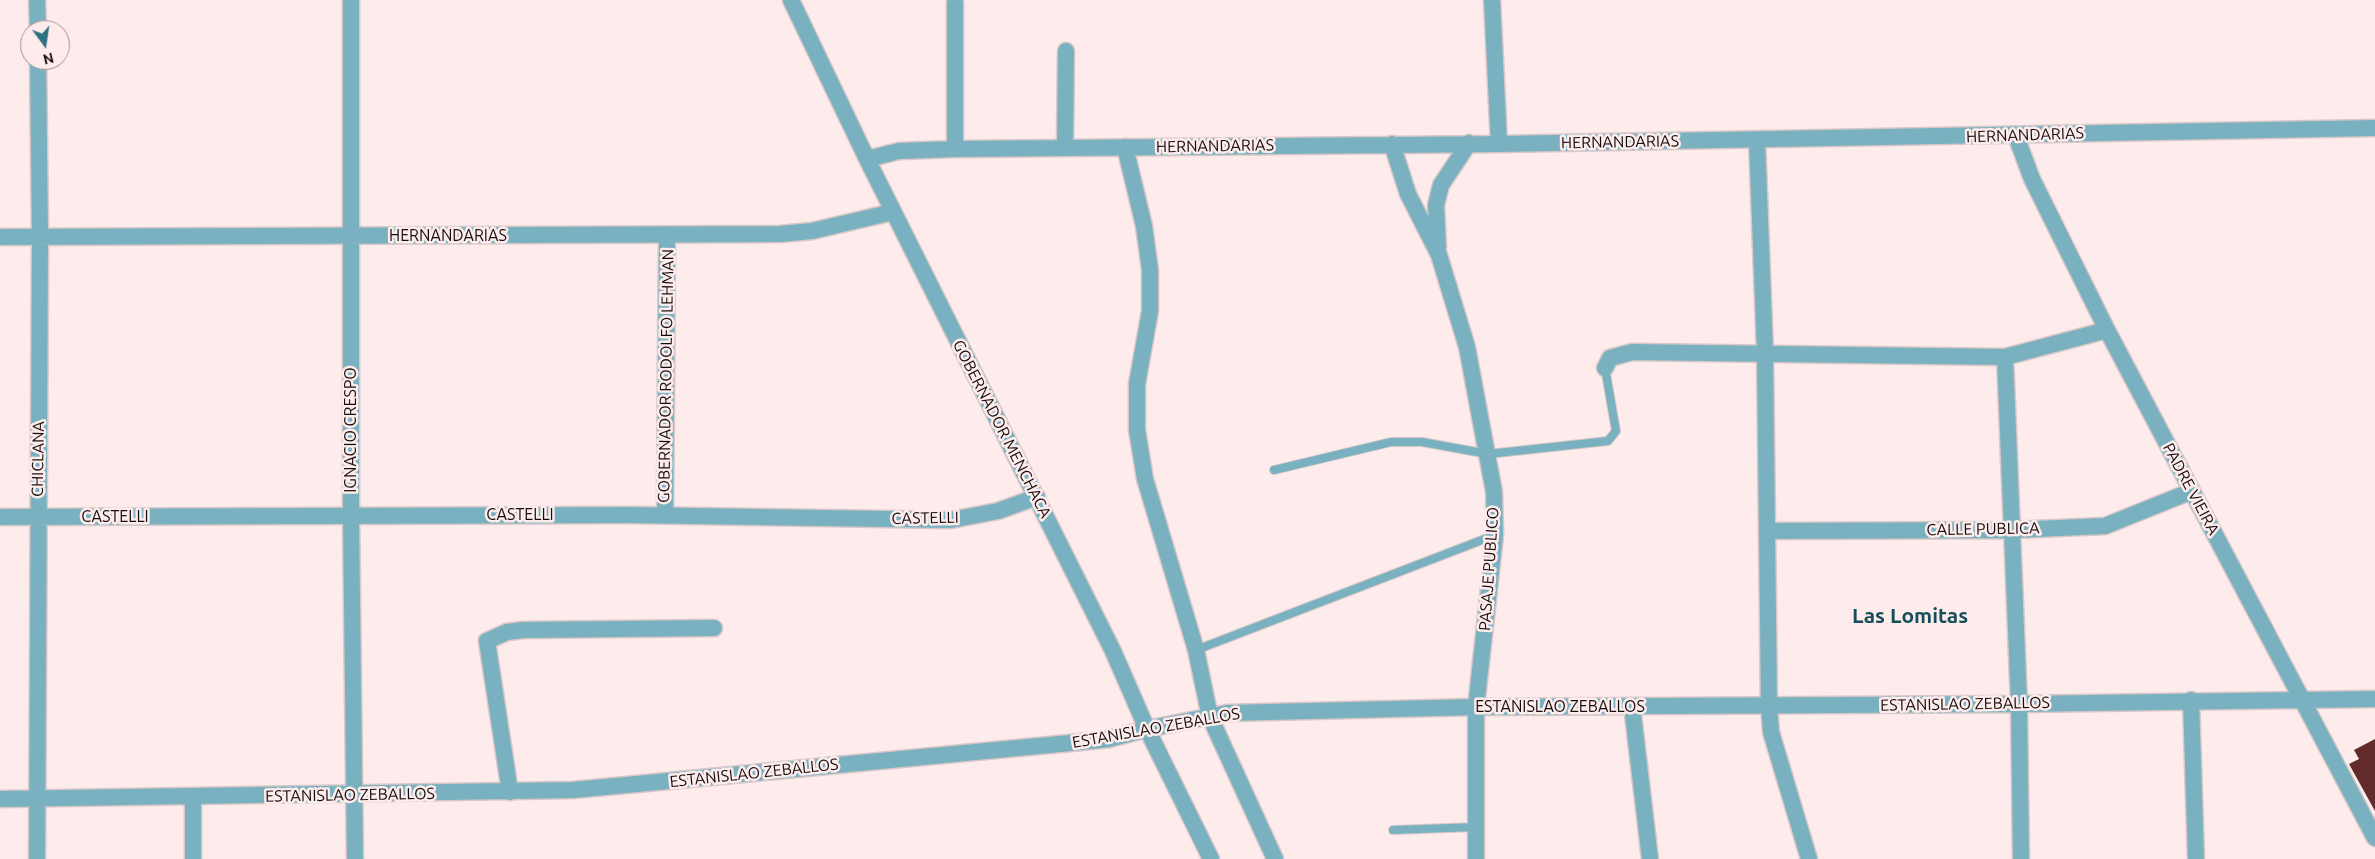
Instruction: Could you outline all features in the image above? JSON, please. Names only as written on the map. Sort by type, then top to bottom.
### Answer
[{"type":"street","points":[[37,0],[38,20]]},
{"type":"street","name":"IGNACIO CRESPO","points":[[351,0],[351,516],[355,859]]},
{"type":"street","name":"GOBERNADOR MENCHACA","points":[[791,0],[893,212],[1037,497],[1211,859]]},
{"type":"street","points":[[1492,0],[1499,144]]},
{"type":"street","points":[[954,149],[955,3]]},
{"type":"street","points":[[1065,148],[1066,51]]},
{"type":"street","name":"CHICLANA","points":[[37,859],[37,517],[40,237],[38,70]]},
{"type":"street","name":"HERNANDARIAS","points":[[867,159],[899,151],[954,149],[1499,144],[2016,136],[2172,130],[2375,128]]},
{"type":"street","name":"PADRE VIEIRA","points":[[2016,136],[2032,179],[2108,330],[2375,838]]},
{"type":"street","points":[[1757,140],[1765,353],[1769,706],[1771,732],[1809,859]]},
{"type":"street","name":"PASAJE PUBLICO","points":[[1439,255],[1436,206],[1439,192],[1441,185],[1469,143]]},
{"type":"street","name":"PASAJE PUBLICO","points":[[1392,144],[1408,194],[1439,255],[1467,347],[1494,492],[1494,535],[1476,707],[1476,859]]},
{"type":"street","points":[[1125,147],[1144,226],[1150,270],[1150,311],[1137,384],[1137,430],[1145,479],[1196,650],[1210,717],[1275,859]]},
{"type":"street","name":"HERNANDARIAS","points":[[0,238],[780,234],[812,231],[893,212]]},
{"type":"street","name":"GOBERNADOR RODOLFO LEHMAN","points":[[664,515],[667,236]]},
{"type":"street","points":[[1605,368],[1610,358],[1632,352],[2005,357],[2108,330]]},
{"type":"street","points":[[2005,357],[2019,704],[2021,859]]},
{"type":"street","name":"CALLE PUBLICA","points":[[1768,531],[2013,530],[2106,526],[2192,492]]},
{"type":"street","name":"CASTELLI","points":[[0,517],[664,515],[951,520],[998,510],[1037,497]]},
{"type":"street","points":[[510,792],[487,641],[507,632],[523,630],[714,628]]},
{"type":"street","name":"ESTANISLAO ZEBALLOS","points":[[0,799],[37,800],[573,790],[1108,739],[1227,713],[1476,707],[2019,704],[2191,700],[2375,699]]},
{"type":"street","points":[[2191,700],[2196,859]]},
{"type":"street","points":[[1632,706],[1650,859]]},
{"type":"street","points":[[193,797],[193,859]]},
{"type":"lane","points":[[1274,470],[1391,442],[1422,442],[1488,454],[1608,441],[1616,430],[1605,368]]},
{"type":"lane","points":[[1196,650],[1494,535]]},
{"type":"lane","points":[[1393,830],[1476,828]]},
{"type":"building","points":[[2375,739],[2375,811],[2349,764],[2359,759],[2354,750]]},
{"type":"district","name":"Las Lomitas","points":[[1910,616]]}]
